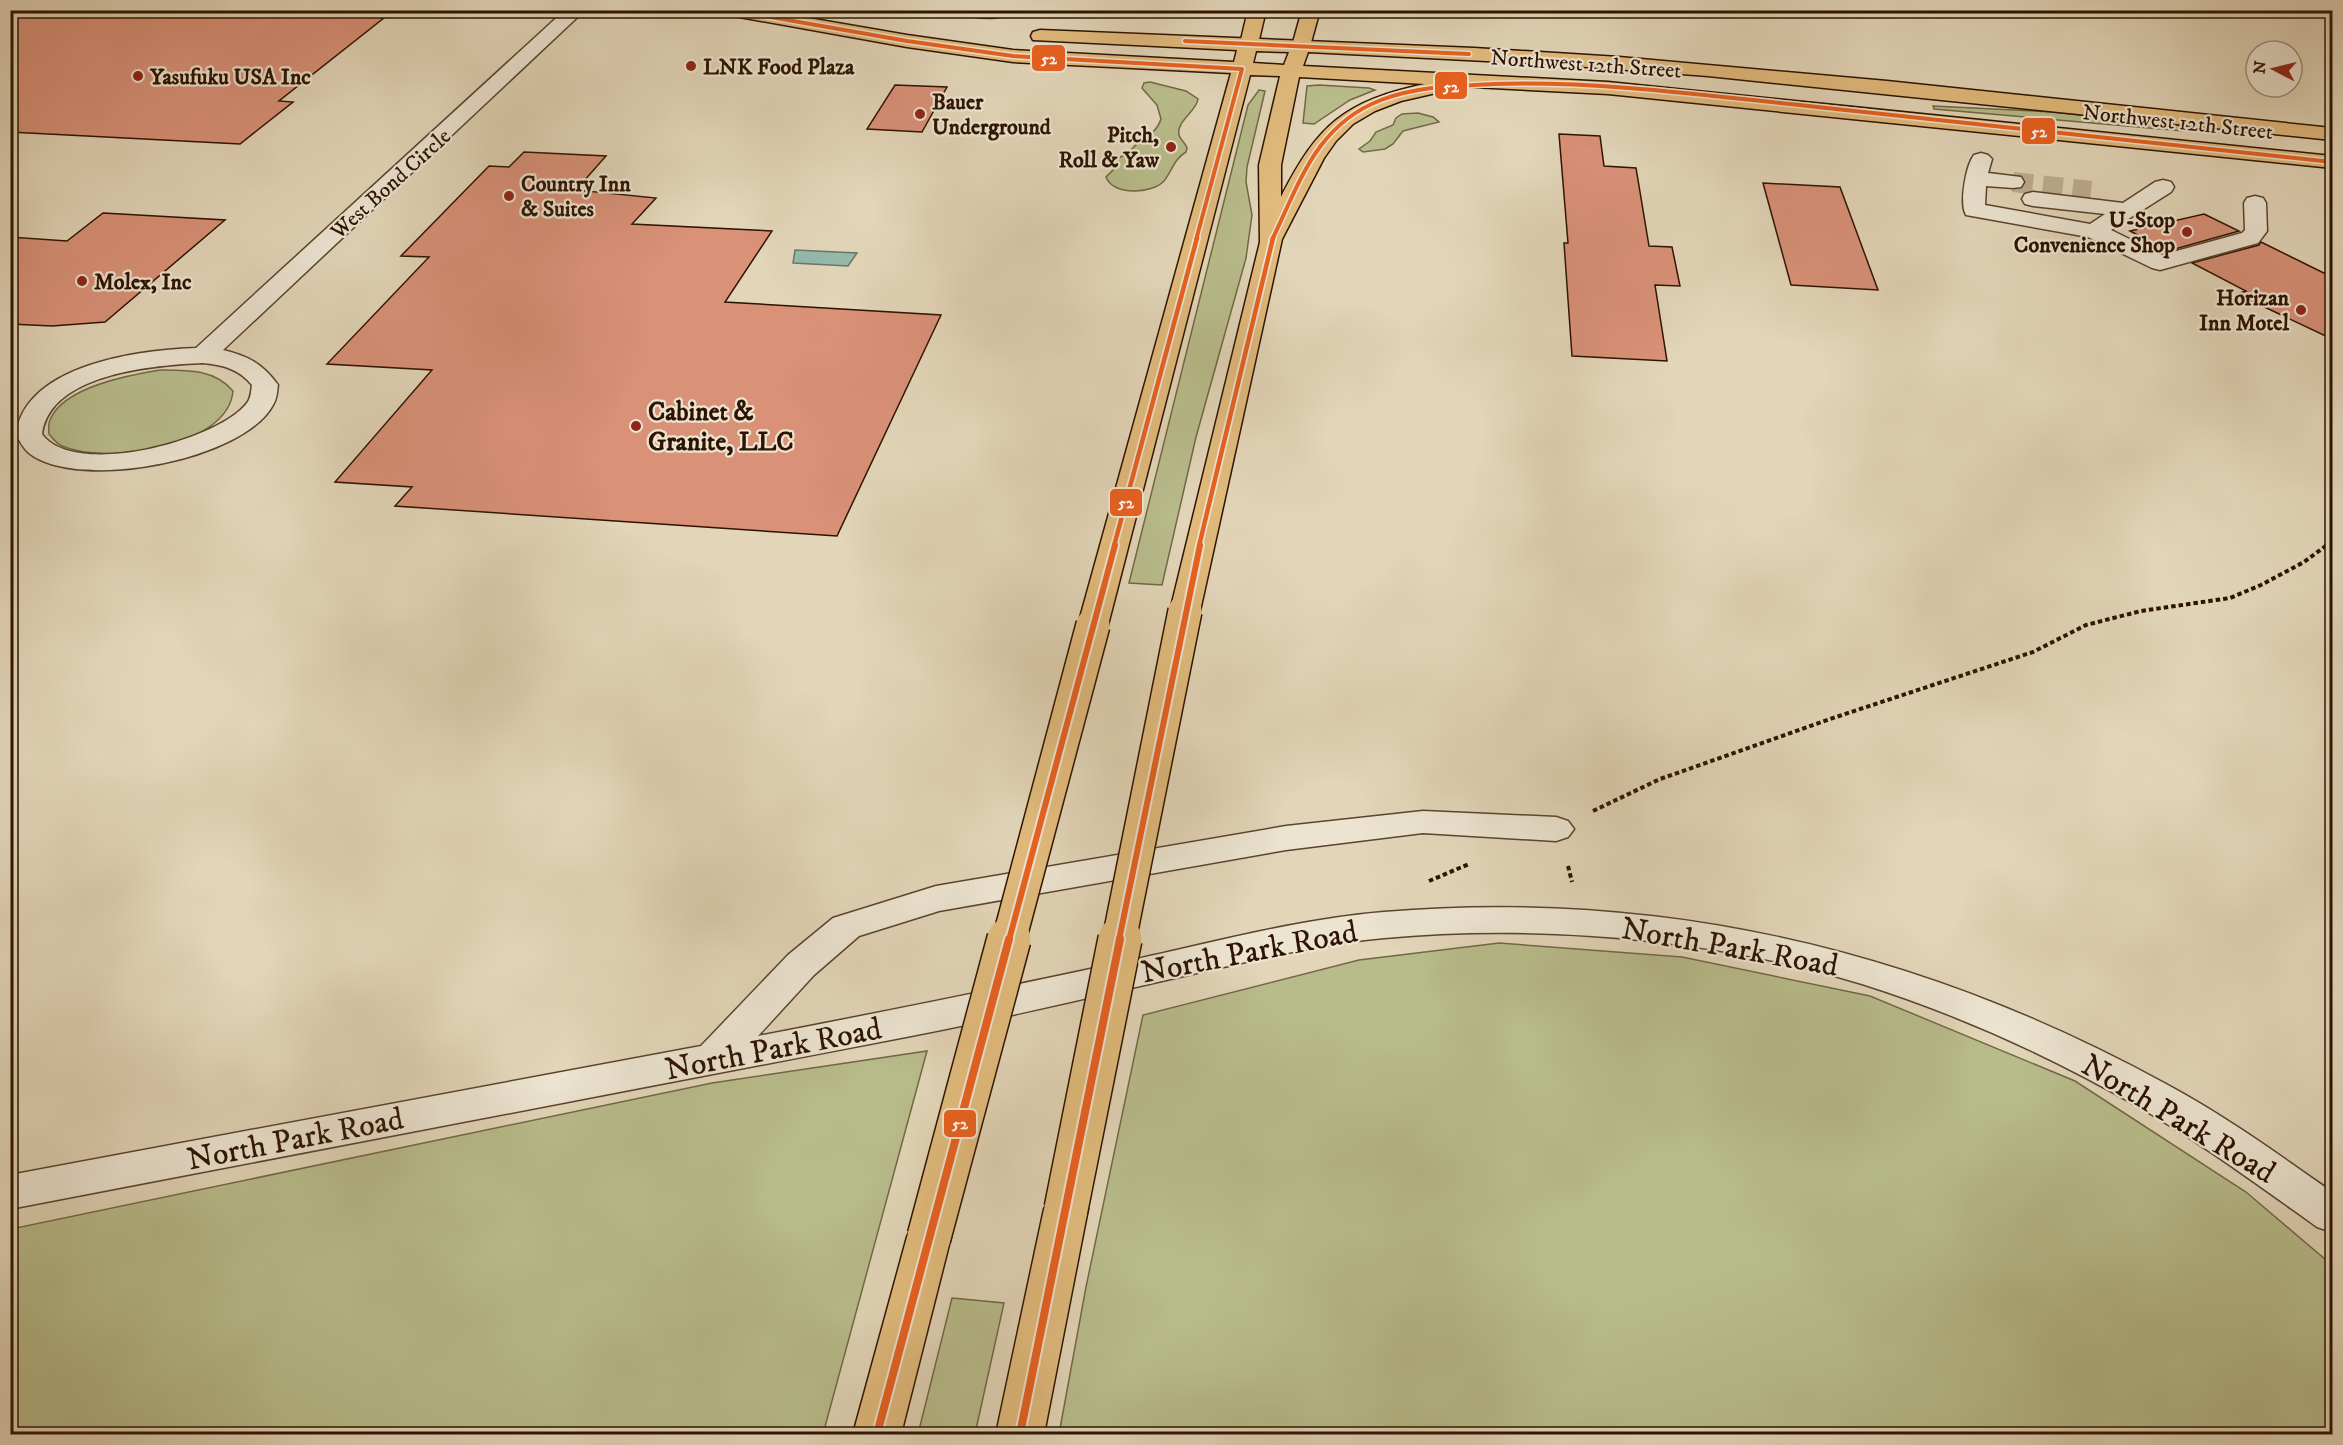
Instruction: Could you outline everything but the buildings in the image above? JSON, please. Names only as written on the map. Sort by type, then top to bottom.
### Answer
[{"type":"main road","name":"Northwest 12th Street","points":[[728,10],[907,41],[1013,56],[1539,83],[1690,94],[2332,162]]},
{"type":"main road","points":[[877,1434],[1257,10]]},
{"type":"main road","points":[[1271,242],[1270,165],[1291,71],[1311,10]]},
{"type":"main road","name":"Northwest 12th Street","points":[[1025,35],[1480,54],[1674,67],[2332,134]]},
{"type":"main road","points":[[1020,1434],[1185,611],[1271,242],[1313,155],[1338,124],[1356,112],[1379,101],[1411,91],[1447,86],[1539,83]]},
{"type":"street","name":"West Bond Circle","points":[[203,355],[576,10]]},
{"type":"street","points":[[979,12],[1009,10]]},
{"type":"street","points":[[1977,177],[2013,182]]},
{"type":"street","points":[[1977,177],[2129,210]]},
{"type":"street","points":[[1977,177],[1974,210],[2094,231],[2160,263],[2250,238],[2256,231],[2255,203]]},
{"type":"street","points":[[2091,191],[2157,192],[2094,231]]},
{"type":"street","points":[[203,355],[234,360],[255,370],[265,385],[261,402],[243,422],[213,439],[152,458],[92,462],[61,458],[39,448],[29,434],[32,418],[45,401],[68,385],[99,371],[134,361],[169,356],[203,355]]},
{"type":"street","points":[[713,1059],[801,965],[846,927],[936,899],[1286,838],[1423,822],[1556,829]]},
{"type":"street","name":"North Park Road","points":[[10,1192],[930,1018],[1301,937],[1383,925],[1442,921],[1585,923],[1683,931],[1777,948],[1869,972],[1958,1003],[2059,1046],[2154,1096],[2246,1153],[2332,1215]]},
{"type":"path","points":[[1585,923],[1556,829],[1660,779],[1836,717],[2033,652],[2086,626],[2141,610],[2230,598],[2261,585],[2304,562],[2332,541]]},
{"type":"green space","points":[[1150,82],[1186,91],[1198,99],[1179,130],[1180,137],[1187,148],[1164,181],[1158,185],[1151,189],[1124,190],[1110,183],[1106,177],[1118,165],[1117,159],[1130,152],[1155,130],[1161,119],[1157,105],[1142,88],[1144,83]]},
{"type":"green space","points":[[1307,86],[1375,90],[1350,100],[1314,124],[1303,123]]},
{"type":"green space","points":[[1259,90],[1265,91],[1247,167],[1246,182],[1252,215],[1246,258],[1196,437],[1162,585],[1129,583],[1248,105]]},
{"type":"green space","points":[[1933,106],[2052,112],[2177,125],[2192,128],[2194,132],[1934,109]]},
{"type":"green space","points":[[1418,113],[1433,117],[1439,122],[1403,131],[1393,144],[1385,149],[1363,152],[1359,149],[1370,141],[1376,132],[1393,125],[1396,118],[1402,114]]},
{"type":"green space","points":[[160,370],[200,372],[217,378],[233,391],[226,411],[210,426],[188,438],[162,447],[134,452],[81,451],[60,445],[49,434],[50,420],[57,409],[68,399],[98,384]]},
{"type":"green space","points":[[1499,943],[1682,957],[1870,996],[2075,1081],[2246,1192],[2332,1265],[2332,1434],[1059,1434],[1086,1287],[1143,1015],[1359,960]]},
{"type":"green space","points":[[927,1051],[823,1434],[11,1434],[11,1229],[712,1083]]},
{"type":"green space","points":[[952,1298],[1004,1303],[975,1434],[918,1434]]},
{"type":"water","points":[[795,250],[857,253],[848,266],[793,263]]},
{"type":"tunnel","points":[[2013,182],[2091,191]]},
{"type":"transit line","name":"52","points":[[731,10],[907,41],[1013,56],[1242,69],[877,1434]]},
{"type":"transit line","name":"52","points":[[1185,41],[1469,54]]},
{"type":"transit line","name":"52","points":[[1020,1434],[1196,560],[1271,242],[1313,155],[1338,124],[1379,101],[1411,91],[1447,86],[1539,83],[1690,94],[2332,162]]},
{"type":"place","name":"LNK Food Plaza","points":[[691,66]]},
{"type":"place","name":"Yasufuku USA Inc","points":[[138,76]]},
{"type":"place","name":"Bauer Underground","points":[[920,114]]},
{"type":"place","name":"Pitch, Roll & Yaw","points":[[1171,147]]},
{"type":"place","name":"Country Inn & Suites","points":[[509,196]]},
{"type":"place","name":"U-Stop Convenience Shop","points":[[2187,232]]},
{"type":"place","name":"Molex, Inc","points":[[82,281]]},
{"type":"place","name":"Horizan Inn Motel","points":[[2301,310]]},
{"type":"place","name":"Cabinet & Granite, LLC","points":[[636,426]]}]
